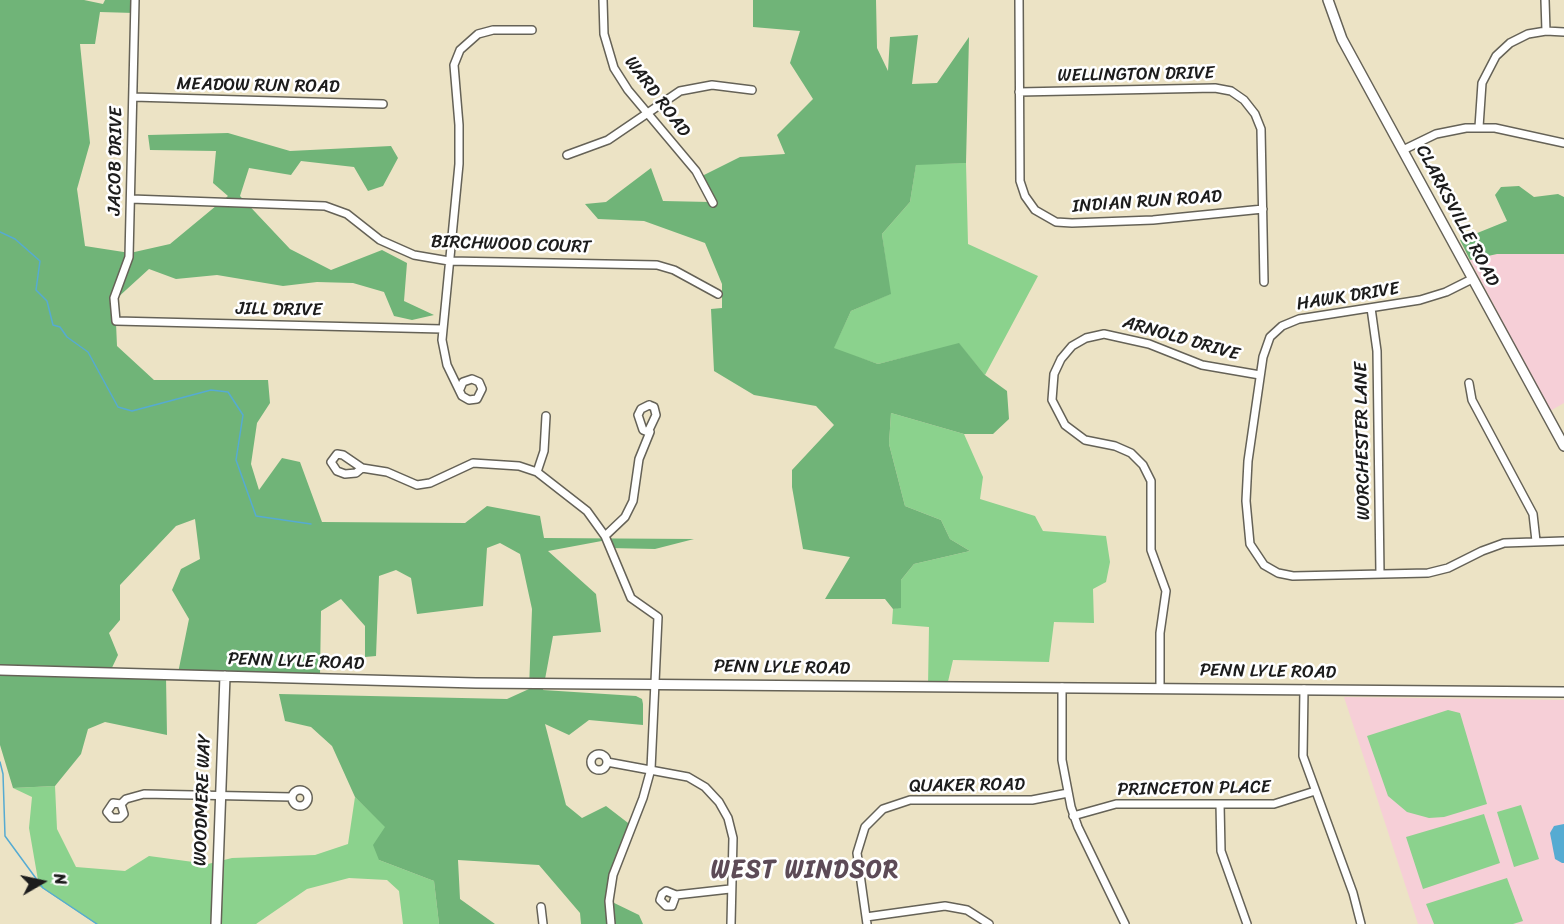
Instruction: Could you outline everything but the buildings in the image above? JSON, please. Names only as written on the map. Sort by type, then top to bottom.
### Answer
[{"type":"street","name":"JACOB DRIVE","points":[[116,321],[114,298],[129,256],[135,0]]},
{"type":"street","name":"WARD ROAD","points":[[603,0],[604,33],[609,57],[620,80],[696,171],[713,203]]},
{"type":"street","name":"INDIAN RUN ROAD","points":[[1019,0],[1022,188],[1029,203],[1047,218],[1064,223],[1153,220],[1263,209]]},
{"type":"street","name":"CLARKSVILLE ROAD","points":[[1328,0],[1342,39],[1564,446]]},
{"type":"street","points":[[1545,0],[1546,31]]},
{"type":"street","points":[[460,389],[447,364],[442,329],[459,155],[459,125],[453,74],[456,57],[465,44],[485,32],[532,30]]},
{"type":"street","points":[[1479,127],[1480,93],[1490,64],[1502,49],[1518,38],[1546,31],[1564,32]]},
{"type":"street","points":[[567,155],[608,140],[671,95],[690,87],[712,85],[752,90]]},
{"type":"street","name":"WELLINGTON DRIVE","points":[[1019,92],[1215,87],[1231,92],[1250,106],[1259,121],[1262,137],[1264,282]]},
{"type":"street","name":"MEADOW RUN ROAD","points":[[133,98],[383,104]]},
{"type":"street","points":[[1403,150],[1436,134],[1479,127],[1564,143]]},
{"type":"street","name":"BIRCHWOOD COURT","points":[[131,200],[325,206],[347,214],[393,248],[414,255],[449,261],[657,265],[674,270],[718,294]]},
{"type":"street","name":"HAWK DRIVE","points":[[1472,279],[1433,297],[1299,319],[1282,326],[1267,344],[1260,375],[1246,478],[1246,519],[1253,552],[1264,565],[1286,576],[1380,574],[1438,571],[1492,546],[1514,541],[1564,540]]},
{"type":"street","name":"WORCHESTER LANE","points":[[1371,308],[1377,351],[1380,574]]},
{"type":"street","name":"JILL DRIVE","points":[[116,321],[442,329]]},
{"type":"street","name":"ARNOLD DRIVE","points":[[1160,687],[1160,633],[1166,591],[1151,550],[1151,481],[1143,465],[1131,453],[1115,446],[1085,440],[1065,425],[1052,400],[1054,374],[1060,359],[1072,346],[1086,338],[1104,334],[1149,344],[1202,365],[1260,375]]},
{"type":"street","points":[[1469,383],[1472,400],[1533,514],[1536,541]]},
{"type":"street","points":[[537,472],[544,451],[546,416]]},
{"type":"street","points":[[605,536],[619,524],[633,501],[639,459],[650,432]]},
{"type":"street","points":[[362,468],[345,474],[332,466],[332,459],[340,454],[362,468],[387,472],[417,485],[430,483],[473,463],[519,466],[537,472],[576,501],[605,536],[631,598],[658,617],[651,769],[643,798],[612,875],[609,901],[611,924]]},
{"type":"street","name":"PENN LYLE ROAD","points":[[0,670],[476,683],[1564,692]]},
{"type":"street","name":"WOODMERE WAY","points":[[216,924],[225,676]]},
{"type":"street","points":[[1062,687],[1061,742],[1073,816],[1125,924]]},
{"type":"street","points":[[1304,689],[1302,748],[1315,791],[1353,893],[1361,924]]},
{"type":"street","points":[[607,762],[688,777],[705,787],[719,801],[728,818],[733,838],[730,889],[731,924]]},
{"type":"street","name":"PRINCETON PLACE","points":[[1073,816],[1116,804],[1274,804],[1315,791]]},
{"type":"street","points":[[121,804],[135,795],[152,793],[292,797]]},
{"type":"street","name":"QUAKER ROAD","points":[[867,920],[857,862],[859,844],[865,827],[884,809],[910,800],[1032,800],[1068,793]]},
{"type":"street","points":[[1220,804],[1221,851],[1247,924]]},
{"type":"street","points":[[676,895],[730,889]]},
{"type":"street","points":[[867,920],[945,906],[966,910],[989,924]]},
{"type":"street","points":[[541,907],[543,924]]},
{"type":"shaded area","points":[[1497,254],[1564,254],[1564,403],[1550,411],[1470,260]]},
{"type":"shaded area","points":[[1344,697],[1564,700],[1564,924],[1418,924]]},
{"type":"green space","points":[[0,0],[84,0],[103,4],[105,0],[133,0],[134,13],[100,12],[95,44],[80,44],[90,143],[77,189],[85,246],[130,253],[170,244],[228,196],[213,183],[216,151],[150,150],[148,135],[228,133],[290,151],[391,146],[398,158],[383,186],[368,191],[354,167],[301,161],[291,175],[249,168],[240,196],[290,249],[331,270],[382,250],[407,263],[404,301],[434,315],[412,320],[394,316],[384,292],[353,283],[317,282],[283,286],[217,275],[176,279],[149,269],[115,300],[117,346],[154,380],[268,380],[270,403],[257,423],[251,464],[259,490],[282,458],[300,462],[322,522],[465,523],[487,506],[540,516],[544,538],[694,539],[655,549],[610,548],[607,540],[548,551],[596,594],[601,632],[553,636],[543,690],[636,696],[642,699],[643,725],[589,720],[569,735],[545,724],[566,805],[582,818],[606,806],[632,826],[608,900],[639,915],[643,924],[581,924],[580,913],[539,865],[458,860],[460,899],[495,924],[439,924],[434,881],[379,860],[373,845],[385,827],[355,797],[332,746],[311,727],[285,721],[279,694],[507,699],[529,689],[532,609],[520,554],[500,543],[487,548],[483,606],[417,614],[411,578],[396,570],[379,576],[376,656],[365,657],[365,626],[341,599],[321,611],[320,675],[177,678],[189,619],[172,590],[181,569],[200,559],[195,519],[176,526],[120,585],[120,620],[109,633],[118,655],[109,674],[166,677],[167,735],[105,722],[88,729],[81,754],[55,786],[13,788],[0,745]]},
{"type":"green space","points":[[753,0],[876,0],[877,48],[888,71],[890,37],[918,35],[912,84],[937,83],[969,37],[966,163],[916,165],[910,202],[882,234],[891,294],[851,311],[834,348],[878,364],[959,343],[985,375],[1007,391],[1009,419],[993,434],[964,434],[891,413],[889,444],[905,506],[941,520],[950,539],[970,551],[914,564],[901,580],[901,608],[893,609],[885,599],[825,599],[850,557],[803,549],[792,487],[792,470],[834,425],[816,406],[754,395],[714,371],[711,309],[722,308],[722,284],[705,243],[644,221],[598,219],[585,204],[606,202],[651,168],[663,201],[710,202],[700,177],[740,157],[785,154],[777,135],[813,99],[790,63],[800,31],[753,27]]},
{"type":"green space","points":[[966,163],[968,244],[1038,276],[985,375],[959,344],[878,364],[833,349],[851,311],[890,294],[882,234],[910,202],[916,164]]},
{"type":"green space","points":[[1519,186],[1534,197],[1558,194],[1564,197],[1564,254],[1497,254],[1470,260],[1460,240],[1507,221],[1495,195],[1501,187]]},
{"type":"green space","points":[[891,413],[964,434],[983,477],[980,499],[1035,516],[1043,531],[1106,536],[1110,562],[1106,582],[1093,589],[1094,623],[1054,622],[1049,662],[953,660],[947,686],[928,686],[929,627],[892,624],[893,609],[901,607],[901,580],[914,564],[970,551],[950,539],[941,520],[905,506],[889,444]]},
{"type":"green space","points":[[1448,710],[1460,713],[1487,804],[1444,817],[1429,818],[1407,812],[1388,796],[1367,736]]},
{"type":"green space","points":[[55,786],[57,829],[76,867],[125,871],[149,856],[208,864],[232,858],[315,855],[348,844],[355,797],[386,827],[379,860],[434,881],[439,924],[403,924],[399,891],[387,880],[349,878],[307,889],[256,924],[96,924],[39,886],[29,828],[32,797],[13,788]]},
{"type":"green space","points":[[1521,805],[1539,859],[1514,867],[1497,812]]},
{"type":"green space","points":[[1484,814],[1500,863],[1423,889],[1406,837]]},
{"type":"green space","points":[[1507,878],[1523,921],[1513,924],[1434,924],[1426,904]]},
{"type":"water","points":[[1564,824],[1564,863],[1562,863],[1555,859],[1550,833],[1554,826]]},
{"type":"waterway","points":[[0,232],[15,239],[40,261],[36,290],[47,301],[53,325],[60,327],[67,337],[88,352],[118,407],[132,411],[211,390],[228,392],[243,415],[236,460],[256,516],[311,524]]},
{"type":"waterway","points":[[0,762],[3,774],[5,836],[43,888],[97,924]]},
{"type":"district","name":"WEST WINDSOR","points":[[805,871]]}]
